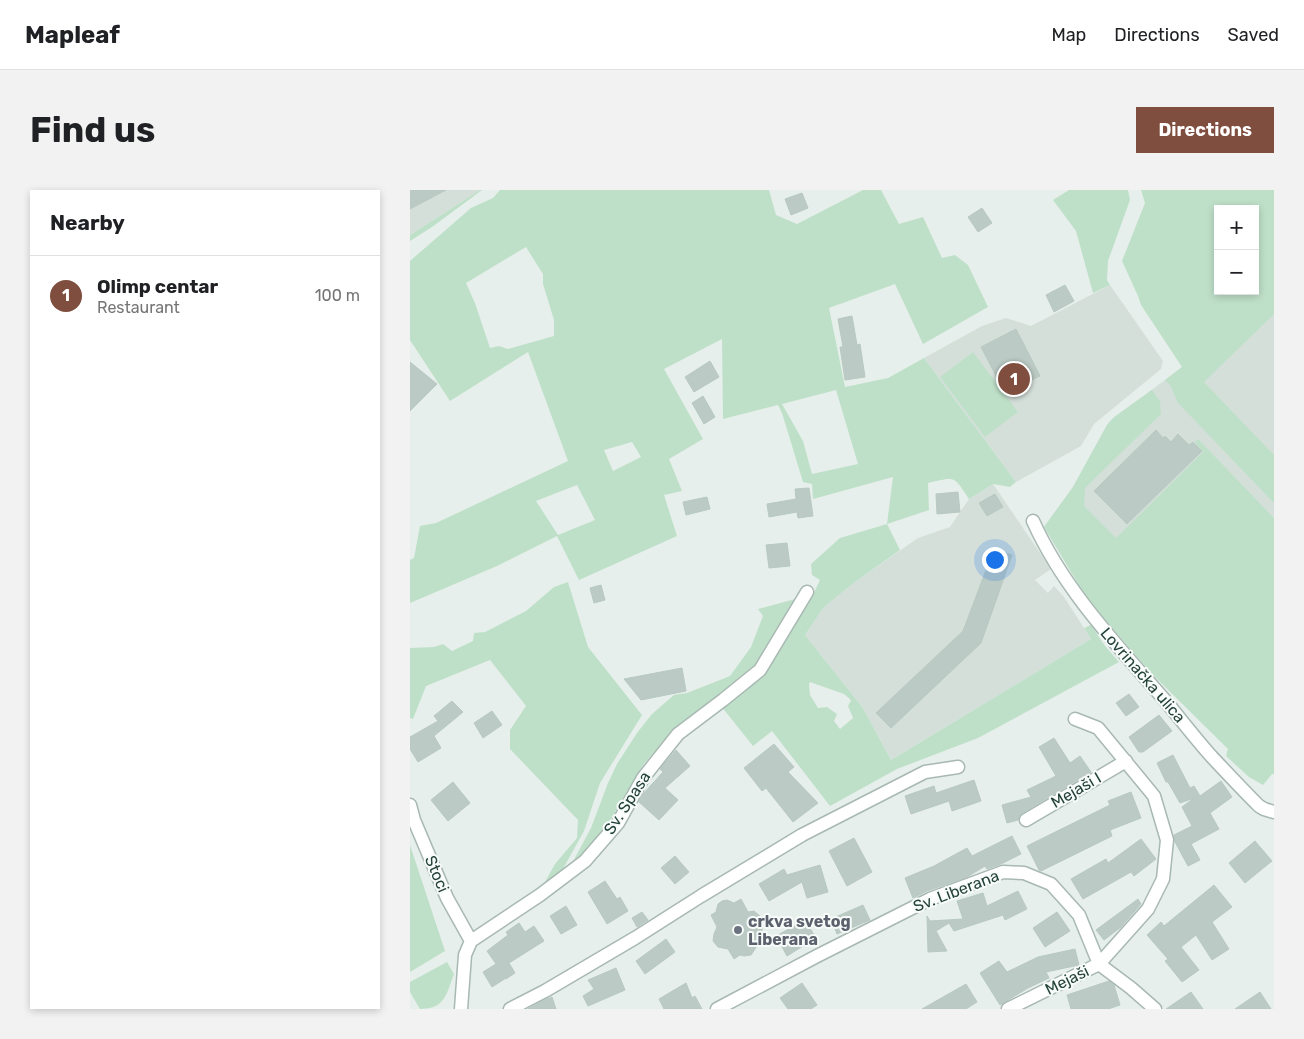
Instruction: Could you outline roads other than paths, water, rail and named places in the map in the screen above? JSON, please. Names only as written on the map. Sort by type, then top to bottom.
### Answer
[{"type":"street","name":"Lovrinačka ulica","points":[[1033,521],[1065,580],[1104,630],[1211,756],[1259,806],[1274,812]]},
{"type":"street","name":"Sv. Spasa","points":[[471,941],[540,895],[585,861],[618,823],[643,778],[678,734],[760,670],[807,592]]},
{"type":"street","points":[[1075,719],[1098,728],[1154,796],[1166,840],[1163,879],[1148,909],[1099,964],[1155,1009]]},
{"type":"street","name":"Mejaši I","points":[[1026,820],[1126,761]]},
{"type":"street","points":[[510,1009],[545,991],[627,943],[802,835],[924,772],[958,767]]},
{"type":"street","name":"Stoci","points":[[410,805],[414,820],[448,898],[471,941]]},
{"type":"street","name":"Sv. Liberana","points":[[718,1009],[930,899],[1003,872],[1024,873],[1051,884],[1079,915],[1099,964]]},
{"type":"street","points":[[460,1009],[465,955],[471,941]]},
{"type":"street","name":"Mejaši","points":[[1008,1009],[1099,964]]},
{"type":"place","name":"Olimp centar","points":[[1014,379]]},
{"type":"place","name":"crkva svetog Liberana","points":[[738,930]]}]
